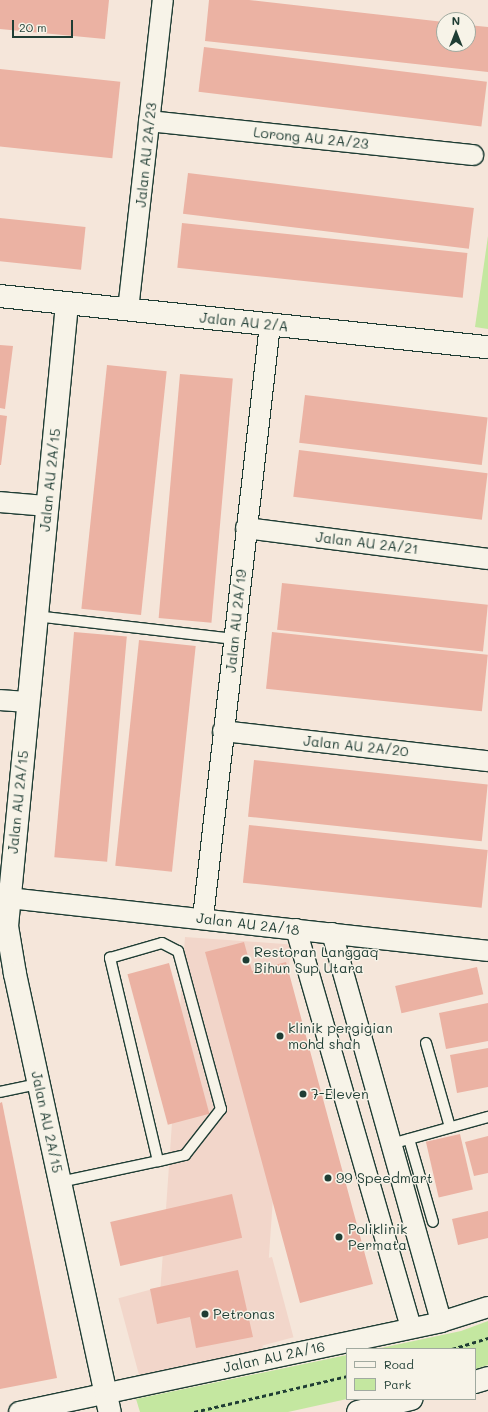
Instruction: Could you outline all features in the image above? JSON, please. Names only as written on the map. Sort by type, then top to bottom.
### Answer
[{"type":"street","name":"Jalan AU 2A/23","points":[[128,310],[163,0]]},
{"type":"street","name":"Lorong AU 2A/23","points":[[149,122],[473,154]]},
{"type":"street","name":"Jalan AU 2/A","points":[[0,296],[488,347]]},
{"type":"street","name":"Jalan AU 2A/15","points":[[67,304],[9,898],[3,926],[15,974],[107,1402]]},
{"type":"street","name":"Jalan AU 2A/19","points":[[203,918],[270,324]]},
{"type":"street","points":[[0,502],[47,506]]},
{"type":"street","name":"Jalan AU 2A/21","points":[[246,528],[488,559]]},
{"type":"street","points":[[0,700],[28,702]]},
{"type":"street","name":"Jalan AU 2A/20","points":[[224,731],[488,761]]},
{"type":"street","name":"Jalan AU 2A/18","points":[[9,898],[203,918],[488,951]]},
{"type":"street","points":[[296,929],[411,1328]]},
{"type":"street","points":[[332,933],[400,1142],[441,1322]]},
{"type":"street","name":"Jalan AU 2A/16","points":[[19,1412],[107,1402],[441,1322],[488,1307]]},
{"type":"street","points":[[476,1382],[488,1378]]},
{"type":"street","points":[[358,1412],[407,1400]]},
{"type":"lane","points":[[36,616],[234,639]]},
{"type":"lane","points":[[60,1182],[158,1161],[185,1155],[222,1109],[178,951],[162,943],[110,958],[158,1161]]},
{"type":"lane","points":[[426,1042],[450,1128]]},
{"type":"lane","points":[[0,1092],[38,1084]]},
{"type":"lane","points":[[433,1222],[400,1142],[488,1117]]},
{"type":"path","points":[[455,1348],[488,1338]]},
{"type":"path","points":[[194,1412],[346,1376]]},
{"type":"shaded area","points":[[185,937],[291,944],[262,1362],[156,1355]]},
{"type":"shaded area","points":[[272,1257],[293,1337],[140,1378],[118,1298]]},
{"type":"green space","points":[[488,236],[488,329],[475,327]]},
{"type":"green space","points":[[488,1321],[488,1365],[476,1369],[476,1348],[381,1348],[461,1331]]},
{"type":"green space","points":[[346,1355],[346,1399],[288,1412],[140,1412],[136,1399]]},
{"type":"building","points":[[0,0],[109,0],[105,39],[0,29]]},
{"type":"building","points":[[209,0],[249,0],[436,21],[436,52],[476,52],[476,26],[488,27],[488,72],[205,41]]},
{"type":"building","points":[[204,47],[487,82],[481,126],[199,92]]},
{"type":"building","points":[[0,69],[120,82],[112,158],[0,146]]},
{"type":"building","points":[[188,173],[474,208],[469,249],[183,214]]},
{"type":"building","points":[[0,218],[86,227],[81,270],[0,261]]},
{"type":"building","points":[[182,223],[467,253],[463,298],[177,268]]},
{"type":"building","points":[[0,345],[13,346],[5,409],[0,408]]},
{"type":"building","points":[[107,365],[167,371],[141,615],[81,609]]},
{"type":"building","points":[[180,374],[233,379],[211,623],[159,618]]},
{"type":"building","points":[[305,395],[488,417],[482,465],[299,443]]},
{"type":"building","points":[[0,415],[7,416],[1,465],[0,465]]},
{"type":"building","points":[[299,450],[488,473],[482,520],[293,497]]},
{"type":"building","points":[[282,583],[488,605],[483,651],[277,630]]},
{"type":"building","points":[[74,632],[127,637],[107,862],[54,857]]},
{"type":"building","points":[[272,632],[488,655],[482,711],[266,689]]},
{"type":"building","points":[[139,640],[196,646],[172,872],[115,866]]},
{"type":"building","points":[[254,760],[488,785],[482,841],[248,817]]},
{"type":"building","points":[[249,825],[488,850],[482,908],[243,883]]},
{"type":"building","points":[[244,942],[252,971],[286,962],[373,1284],[300,1303],[205,952]]},
{"type":"building","points":[[169,963],[209,1114],[168,1125],[127,974]]},
{"type":"building","points":[[477,967],[483,994],[401,1013],[395,986]]},
{"type":"building","points":[[488,1003],[488,1041],[446,1049],[439,1013]]},
{"type":"building","points":[[488,1048],[488,1087],[457,1093],[450,1055]]},
{"type":"building","points":[[2,1102],[57,1378],[0,1389],[0,1103]]},
{"type":"building","points":[[460,1134],[473,1190],[439,1197],[426,1142]]},
{"type":"building","points":[[488,1136],[488,1173],[474,1176],[465,1142]]},
{"type":"building","points":[[232,1194],[242,1238],[120,1266],[110,1222]]},
{"type":"building","points":[[488,1211],[488,1238],[458,1245],[452,1219]]},
{"type":"building","points":[[238,1270],[253,1337],[196,1348],[190,1317],[157,1324],[150,1289]]},
{"type":"place","name":"Restoran Langgaq Bihun Sup Utara","points":[[246,960]]},
{"type":"place","name":"klinik pergigian mohd shah","points":[[280,1036]]},
{"type":"place","name":"7-Eleven","points":[[303,1094]]},
{"type":"place","name":"99 Speedmart","points":[[328,1178]]},
{"type":"place","name":"Poliklinik Permata","points":[[339,1237]]},
{"type":"place","name":"Petronas","points":[[205,1314]]}]
